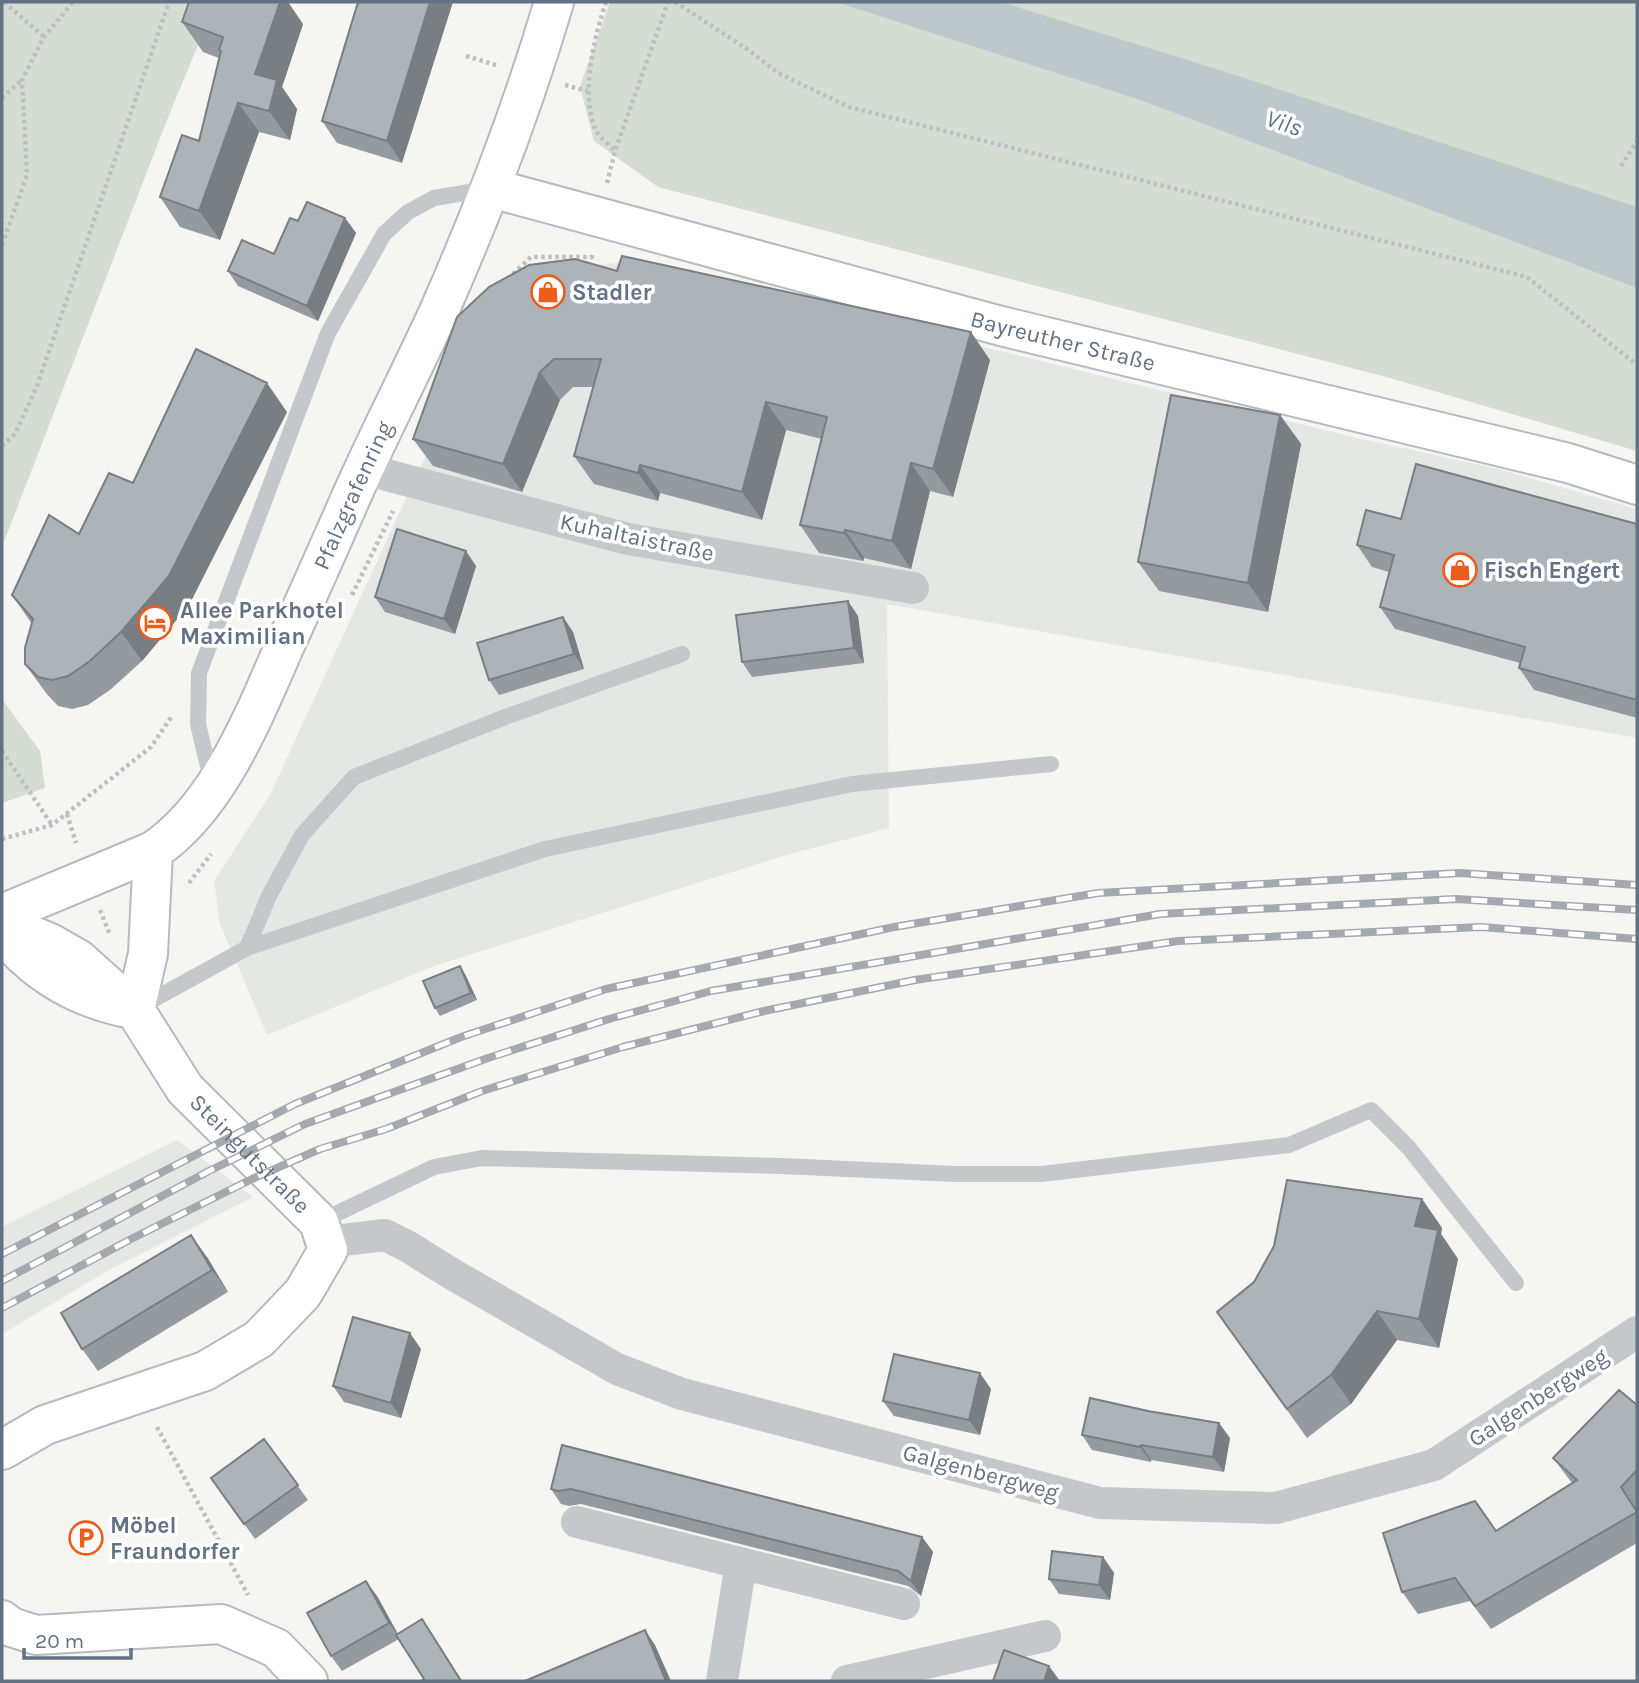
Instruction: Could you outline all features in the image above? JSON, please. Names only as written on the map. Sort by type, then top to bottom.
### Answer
[{"type":"street","name":"Pfalzgrafenring","points":[[2,914],[153,851],[188,820],[213,789],[251,722],[439,309],[491,188],[553,5]]},
{"type":"street","name":"Bayreuther Straße","points":[[491,188],[1001,326],[1568,463],[1637,485]]},
{"type":"street","name":"Kuhaltaistraße","points":[[364,469],[628,539],[913,588]]},
{"type":"street","points":[[2,932],[14,948],[42,973],[108,1004],[135,1010],[148,954],[153,851]]},
{"type":"street","name":"Steingutstraße","points":[[2,923],[50,943],[78,959],[135,1010],[185,1089],[322,1232]]},
{"type":"street","points":[[2,1450],[45,1425],[205,1371],[260,1339],[303,1293],[328,1250],[322,1232]]},
{"type":"street","name":"Galgenbergweg","points":[[322,1232],[385,1235],[617,1369],[682,1394],[1100,1503],[1276,1508],[1434,1465],[1637,1332]]},
{"type":"street","points":[[577,1522],[904,1604]]},
{"type":"street","points":[[722,1681],[741,1563]]},
{"type":"street","points":[[2,1620],[11,1627],[36,1635],[221,1624],[276,1648],[308,1681]]},
{"type":"street","points":[[847,1681],[1045,1636]]},
{"type":"lane","points":[[213,789],[198,724],[199,673],[328,333],[384,234],[408,212],[434,198],[491,188]]},
{"type":"lane","points":[[247,948],[269,896],[302,835],[354,778],[508,716],[682,654]]},
{"type":"lane","points":[[135,1010],[247,948],[545,849],[852,784],[1051,764]]},
{"type":"lane","points":[[322,1232],[434,1167],[482,1158],[782,1166],[955,1174],[1041,1174],[1289,1145],[1371,1110],[1409,1148],[1516,1283]]},
{"type":"path","points":[[4,2],[44,37]]},
{"type":"path","points":[[2,98],[22,80],[44,37],[73,2]]},
{"type":"path","points":[[2,446],[15,434],[37,386],[169,2]]},
{"type":"path","points":[[606,2],[587,91],[597,132],[615,151],[668,2]]},
{"type":"path","points":[[675,2],[747,49],[778,73],[849,107],[1527,277],[1637,365]]},
{"type":"path","points":[[2,244],[27,174],[22,80]]},
{"type":"path","points":[[1622,166],[1637,141]]},
{"type":"path","points":[[506,281],[531,257],[592,257]]},
{"type":"path","points":[[348,604],[407,482]]},
{"type":"path","points":[[2,839],[52,825],[151,747],[199,673]]},
{"type":"path","points":[[2,751],[52,825]]},
{"type":"path","points":[[209,856],[216,845]]},
{"type":"path","points":[[137,1393],[181,1468],[276,1648]]},
{"type":"shaded area","points":[[2,2],[216,2],[169,115],[2,547]]},
{"type":"shaded area","points":[[610,2],[1637,2],[1637,451],[1390,378],[658,187],[594,141],[580,86]]},
{"type":"shaded area","points":[[629,261],[1349,436],[1498,469],[1637,509],[1637,738],[887,604],[889,828],[783,856],[434,966],[267,1035],[220,924],[214,881],[270,795],[491,313],[545,273]]},
{"type":"shaded area","points":[[2,699],[40,751],[45,788],[2,803]]},
{"type":"shaded area","points":[[177,1140],[253,1197],[107,1271],[2,1334],[2,1227]]},
{"type":"water","name":"Vils","points":[[836,2],[1001,2],[1223,71],[1637,207],[1637,288],[1143,101]]},
{"type":"building","points":[[189,2],[280,2],[255,74],[277,80],[269,111],[238,103],[199,211],[160,197],[182,135],[199,141],[221,51],[219,50],[223,37],[182,22]]},
{"type":"building","points":[[358,2],[430,2],[387,141],[322,121]]},
{"type":"building","points":[[307,202],[345,218],[307,306],[228,271],[242,240],[274,254],[290,218],[298,221]]},
{"type":"building","points":[[622,256],[971,332],[933,469],[911,463],[892,541],[845,530],[844,533],[800,525],[827,417],[766,402],[742,492],[640,465],[638,473],[574,456],[601,359],[554,359],[540,372],[503,464],[413,439],[457,317],[489,287],[529,265],[575,259],[617,271]]},
{"type":"building","points":[[196,349],[267,383],[169,576],[121,632],[90,661],[68,676],[52,680],[38,677],[25,664],[25,648],[33,619],[12,595],[49,515],[79,534],[109,473],[133,483]]},
{"type":"building","points":[[1171,395],[1280,415],[1248,583],[1138,562]]},
{"type":"building","points":[[1416,464],[1637,524],[1637,700],[1519,668],[1525,647],[1380,607],[1394,555],[1357,545],[1366,510],[1401,519]]},
{"type":"building","points":[[397,529],[466,551],[444,619],[375,597]]},
{"type":"building","points":[[848,601],[854,648],[742,662],[736,615]]},
{"type":"building","points":[[563,617],[574,654],[489,680],[477,643]]},
{"type":"building","points":[[460,966],[471,993],[435,1008],[423,981]]},
{"type":"building","points":[[1287,1180],[1422,1199],[1415,1226],[1438,1230],[1419,1319],[1377,1311],[1331,1375],[1287,1409],[1217,1312],[1254,1282],[1274,1246]]},
{"type":"building","points":[[191,1235],[212,1270],[82,1349],[61,1313]]},
{"type":"building","points":[[353,1317],[410,1333],[391,1403],[333,1386]]},
{"type":"building","points":[[894,1354],[980,1373],[969,1420],[883,1401]]},
{"type":"building","points":[[1619,1390],[1637,1405],[1637,1470],[1621,1487],[1637,1512],[1475,1606],[1455,1578],[1402,1592],[1383,1533],[1475,1501],[1496,1531],[1577,1480],[1553,1458]]},
{"type":"building","points":[[1090,1398],[1219,1423],[1213,1457],[1141,1445],[1140,1447],[1082,1435]]},
{"type":"building","points":[[264,1439],[298,1485],[244,1524],[211,1478]]},
{"type":"building","points":[[562,1445],[922,1537],[911,1581],[898,1571],[571,1489],[551,1489]]},
{"type":"building","points":[[1052,1551],[1103,1557],[1099,1585],[1049,1579]]},
{"type":"building","points":[[366,1581],[389,1623],[331,1656],[307,1613]]},
{"type":"building","points":[[422,1619],[461,1681],[421,1681],[424,1679],[396,1635]]},
{"type":"building","points":[[645,1630],[666,1681],[525,1681]]},
{"type":"building","points":[[1004,1650],[1049,1666],[1044,1681],[993,1681]]},
{"type":"railway","points":[[2,1254],[295,1104],[461,1037],[606,989],[894,927],[1098,893],[1460,873],[1637,885]]},
{"type":"railway","points":[[2,1281],[209,1171],[305,1124],[488,1058],[609,1019],[711,991],[1160,914],[1456,899],[1637,910]]},
{"type":"railway","points":[[2,1308],[131,1239],[252,1179],[320,1149],[386,1129],[482,1091],[623,1047],[764,1011],[915,980],[1178,941],[1481,927],[1637,939]]},
{"type":"place","name":"Stadler","points":[[548,292]]},
{"type":"place","name":"Fisch Engert","points":[[1460,570]]},
{"type":"place","name":"Allee Parkhotel Maximilian","points":[[155,623]]},
{"type":"place","name":"Möbel Fraundorfer","points":[[86,1538]]}]
